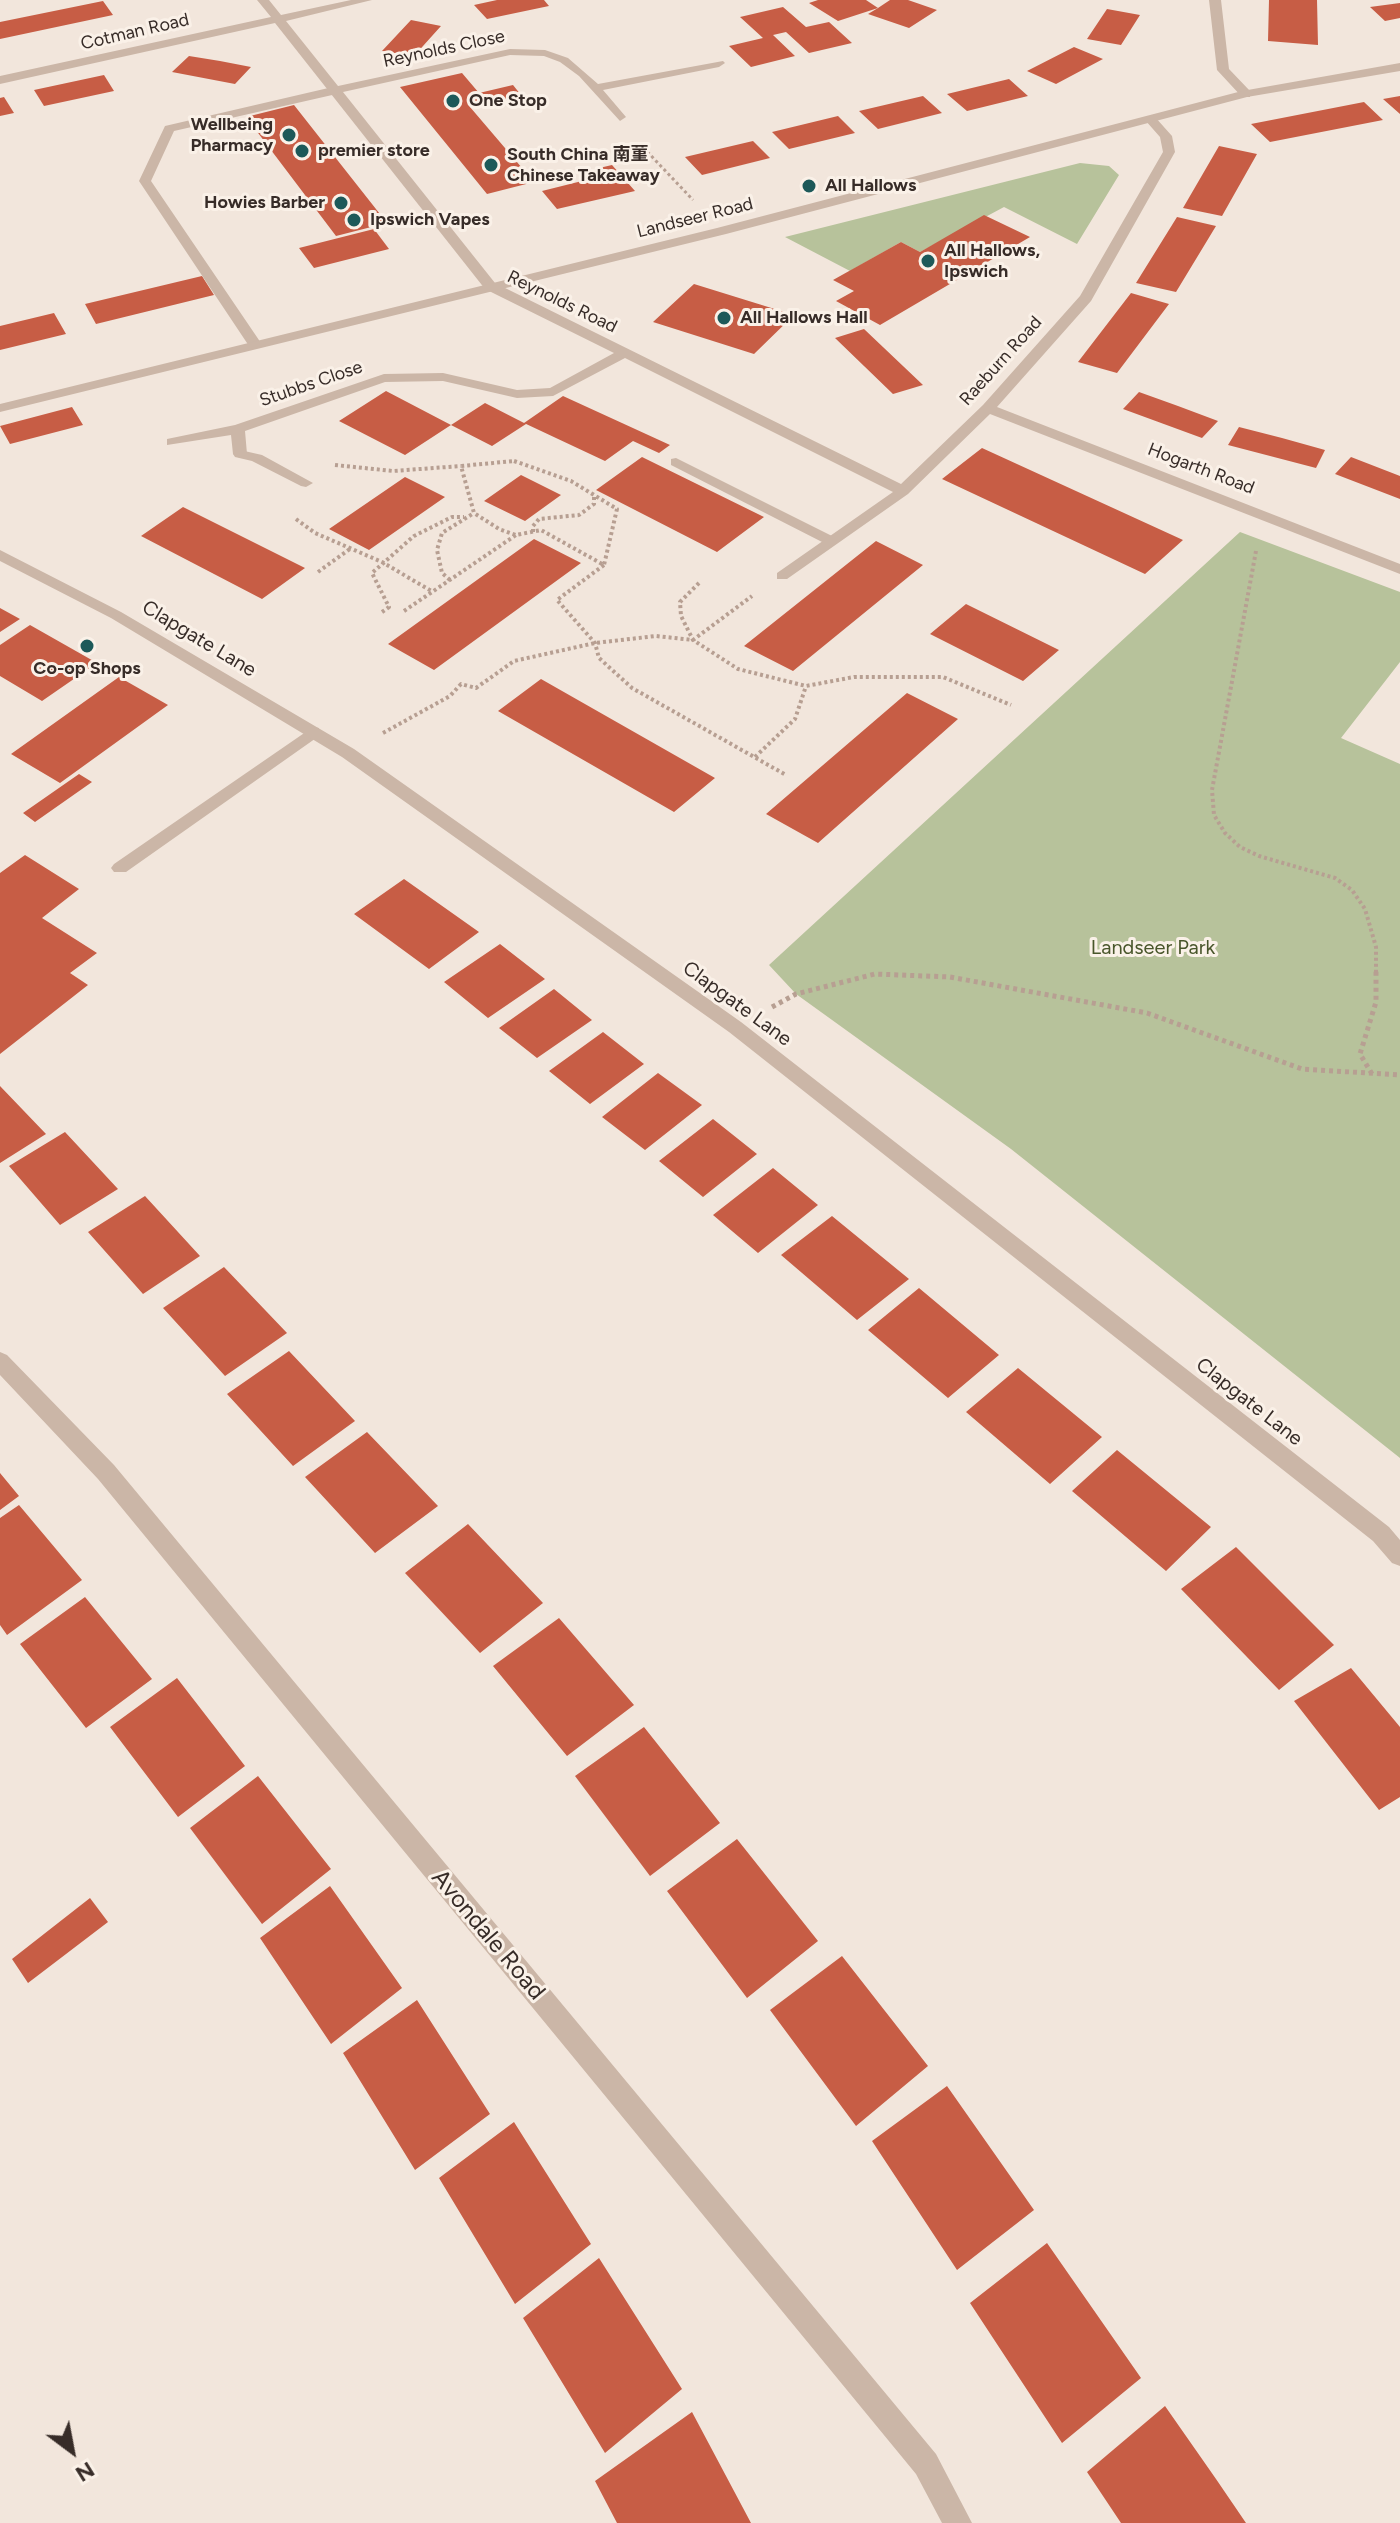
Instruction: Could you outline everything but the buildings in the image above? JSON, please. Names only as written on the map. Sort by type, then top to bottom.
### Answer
[{"type":"street","name":"Reynolds Road","points":[[263,0],[490,286],[903,491]]},
{"type":"street","name":"Cotman Road","points":[[0,80],[366,0]]},
{"type":"street","points":[[1215,0],[1223,70],[1246,94]]},
{"type":"street","name":"Reynolds Close","points":[[256,346],[145,181],[169,129],[510,52],[545,53],[564,60],[596,88],[620,117]]},
{"type":"street","points":[[596,88],[719,63]]},
{"type":"street","name":"Landseer Road","points":[[0,408],[721,231],[1246,94],[1400,67]]},
{"type":"street","name":"Raeburn Road","points":[[782,576],[903,491],[988,408],[1086,298],[1169,152],[1166,136],[1151,120]]},
{"type":"street","name":"Stubbs Close","points":[[172,442],[238,429],[384,378],[443,377],[517,394],[553,392],[624,353]]},
{"type":"street","name":"Hogarth Road","points":[[988,408],[1400,569]]},
{"type":"street","points":[[238,429],[240,454],[257,458],[306,483]]},
{"type":"street","points":[[676,462],[831,541]]},
{"type":"street","name":"Clapgate Lane","points":[[0,555],[116,615],[348,753],[735,1027],[1381,1534],[1400,1556]]},
{"type":"street","points":[[120,868],[313,732]]},
{"type":"street","name":"Avondale Road","points":[[0,1361],[106,1472],[916,2452],[958,2523]]},
{"type":"path","points":[[620,117],[629,133],[721,231]]},
{"type":"path","points":[[433,592],[382,562],[315,533],[296,520],[294,490],[338,463],[393,471],[514,461],[548,471],[594,493],[617,509],[604,565],[557,600],[595,643],[599,658],[632,688],[786,775]]},
{"type":"path","points":[[461,466],[474,513],[499,529],[516,535]]},
{"type":"path","points":[[533,532],[533,526],[539,519],[579,515],[594,504],[594,493]]},
{"type":"path","points":[[450,580],[442,573],[437,550],[442,533],[474,513]]},
{"type":"path","points":[[1264,515],[1212,790],[1214,815],[1225,833],[1240,847],[1259,856],[1335,878],[1352,890],[1365,909],[1376,947],[1376,1002],[1360,1054],[1372,1075]]},
{"type":"path","points":[[382,612],[389,607],[372,573],[414,536],[452,517],[464,517]]},
{"type":"path","points":[[404,611],[516,535],[541,530],[604,565]]},
{"type":"path","points":[[318,572],[351,549]]},
{"type":"path","points":[[693,640],[782,576]]},
{"type":"path","points":[[693,640],[681,616],[680,602],[699,583]]},
{"type":"path","points":[[348,753],[450,696],[461,684],[476,688],[514,661],[595,643],[656,636],[693,640],[738,669],[806,686],[854,677],[943,677],[1011,705]]},
{"type":"path","points":[[755,757],[795,719],[806,686]]},
{"type":"path","points":[[735,1027],[796,994],[875,974],[950,977],[1147,1013],[1302,1069],[1400,1075]]},
{"type":"green space","points":[[1080,163],[1109,166],[1119,175],[1077,244],[1004,207],[920,252],[901,242],[850,271],[785,237]]},
{"type":"green space","name":"Landseer Park","points":[[1240,532],[1400,592],[1400,662],[1341,738],[1400,764],[1400,1458],[1011,1149],[796,994],[769,965]]},
{"type":"place","name":"One Stop","points":[[453,101]]},
{"type":"place","name":"Wellbeing Pharmacy","points":[[289,135]]},
{"type":"place","name":"premier store","points":[[302,151]]},
{"type":"place","name":"South China 南菫 Chinese Takeaway","points":[[491,165]]},
{"type":"place","name":"All Hallows","points":[[809,186]]},
{"type":"place","name":"Howies Barber","points":[[341,203]]},
{"type":"place","name":"Ipswich Vapes","points":[[354,220]]},
{"type":"place","name":"All Hallows, Ipswich","points":[[928,261]]},
{"type":"place","name":"All Hallows Hall","points":[[724,318]]},
{"type":"place","name":"Co-op Shops","points":[[87,646]]}]
